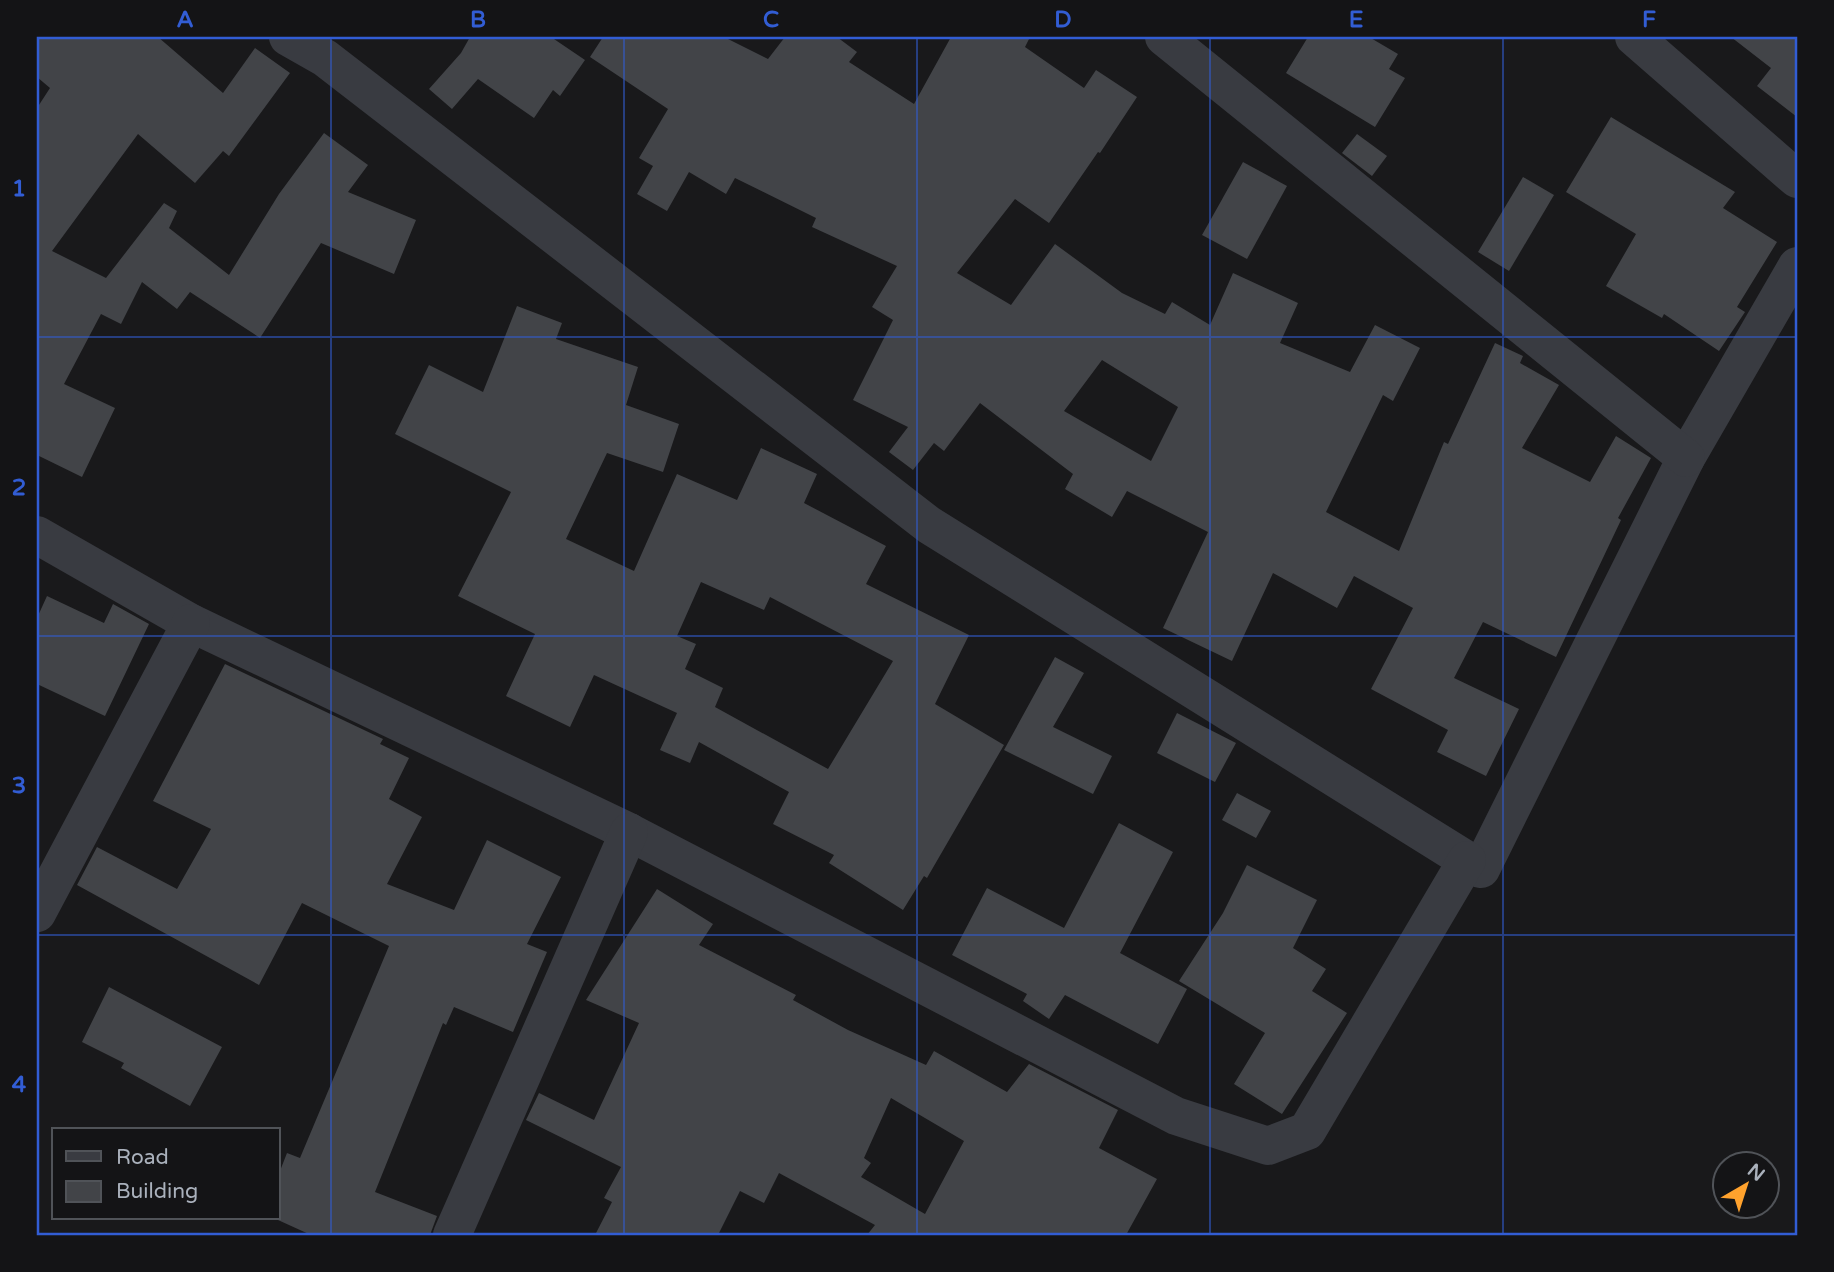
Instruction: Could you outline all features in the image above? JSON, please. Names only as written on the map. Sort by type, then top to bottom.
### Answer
[{"type":"street","points":[[288,37],[325,58],[929,524],[1481,869],[1686,458],[1797,266]]},
{"type":"street","points":[[1164,37],[1686,458]]},
{"type":"street","points":[[1634,37],[1797,179]]},
{"type":"street","points":[[37,535],[191,624],[629,832],[1176,1115],[1268,1146],[1307,1131],[1467,860]]},
{"type":"street","points":[[37,913],[191,624]]},
{"type":"street","points":[[452,1235],[629,832]]},
{"type":"building","points":[[37,37],[158,37],[223,93],[255,48],[290,73],[229,156],[223,151],[195,183],[138,134],[52,251],[106,278],[164,203],[177,211],[169,228],[229,275],[279,194],[324,133],[368,165],[348,192],[416,220],[394,274],[321,243],[260,338],[190,292],[177,309],[142,282],[121,324],[101,314],[64,384],[115,408],[82,477],[37,455],[37,108],[50,88],[37,77]]},
{"type":"building","points":[[470,37],[551,37],[585,60],[560,96],[553,90],[534,118],[478,79],[452,109],[429,89],[461,53]]},
{"type":"building","points":[[603,37],[724,37],[768,59],[785,37],[837,37],[857,52],[849,62],[914,104],[951,37],[1030,37],[1025,47],[1084,88],[1096,70],[1137,97],[1100,153],[1098,152],[1049,223],[1015,199],[957,273],[1011,305],[1055,244],[1122,293],[1165,314],[1172,302],[1210,325],[1233,273],[1298,303],[1280,343],[1350,372],[1375,325],[1420,348],[1393,401],[1383,395],[1326,512],[1399,551],[1444,442],[1448,444],[1495,343],[1523,356],[1520,363],[1559,385],[1522,448],[1590,482],[1616,436],[1651,458],[1618,518],[1621,520],[1556,657],[1483,622],[1454,678],[1519,709],[1486,776],[1437,752],[1448,730],[1371,689],[1413,608],[1354,576],[1337,608],[1273,573],[1232,661],[1163,628],[1208,532],[1127,491],[1112,517],[1065,489],[1073,474],[980,403],[944,451],[934,443],[913,470],[889,452],[908,427],[853,400],[893,320],[872,307],[897,266],[812,227],[816,218],[735,178],[726,194],[689,172],[667,211],[637,194],[653,166],[639,158],[668,109],[590,57]],"holes":[[[1102,360],[1178,407],[1151,461],[1064,411]]]},
{"type":"building","points":[[1308,37],[1369,37],[1398,54],[1389,69],[1405,78],[1375,127],[1286,73]]},
{"type":"building","points":[[1731,37],[1797,37],[1797,117],[1757,86],[1771,68]]},
{"type":"building","points":[[1611,117],[1735,192],[1723,208],[1777,242],[1737,307],[1745,312],[1719,351],[1664,314],[1662,318],[1606,286],[1636,234],[1566,192]]},
{"type":"building","points":[[1357,134],[1387,156],[1372,176],[1342,153]]},
{"type":"building","points":[[1243,162],[1287,186],[1247,259],[1202,235]]},
{"type":"building","points":[[1523,177],[1554,195],[1509,271],[1478,252]]},
{"type":"building","points":[[517,306],[562,323],[556,339],[638,367],[626,405],[679,424],[663,472],[607,453],[566,539],[634,571],[677,474],[737,500],[761,448],[817,474],[804,503],[886,546],[866,584],[969,635],[935,704],[1004,745],[927,878],[924,876],[903,910],[829,863],[834,855],[773,824],[789,792],[699,742],[690,763],[660,750],[677,713],[594,675],[570,727],[506,696],[535,634],[458,596],[511,492],[395,434],[429,365],[483,392]],"holes":[[[701,582],[764,610],[770,597],[893,661],[828,769],[715,707],[723,688],[685,669],[696,644],[677,636]]]},
{"type":"building","points":[[47,596],[104,623],[113,604],[149,624],[105,716],[37,684],[37,618]]},
{"type":"building","points":[[1055,657],[1084,673],[1053,727],[1112,756],[1093,794],[1004,750]]},
{"type":"building","points":[[225,664],[383,739],[380,744],[409,758],[389,799],[422,817],[387,884],[454,910],[487,840],[561,877],[527,944],[547,952],[513,1032],[454,1007],[446,1025],[443,1023],[375,1192],[437,1216],[430,1235],[311,1235],[278,1220],[280,1171],[287,1153],[300,1158],[389,946],[302,903],[259,985],[77,885],[97,847],[177,889],[211,829],[153,801]]},
{"type":"building","points":[[1177,713],[1236,743],[1215,782],[1157,753]]},
{"type":"building","points":[[1237,793],[1271,811],[1256,838],[1222,820]]},
{"type":"building","points":[[1119,823],[1173,852],[1120,953],[1187,989],[1158,1044],[1065,995],[1049,1019],[1023,1001],[1027,994],[952,955],[987,888],[1064,928]]},
{"type":"building","points":[[1247,865],[1317,900],[1293,948],[1326,969],[1312,991],[1347,1013],[1282,1114],[1234,1084],[1265,1033],[1179,981],[1223,913]]},
{"type":"building","points":[[657,889],[713,924],[699,945],[796,995],[793,1000],[848,1030],[926,1065],[934,1051],[1007,1092],[1029,1064],[1118,1110],[1099,1148],[1157,1179],[1126,1235],[867,1235],[875,1225],[779,1173],[764,1203],[740,1191],[718,1235],[595,1235],[612,1202],[604,1198],[621,1167],[526,1120],[539,1093],[594,1120],[639,1023],[586,1000]],"holes":[[[891,1098],[964,1141],[925,1214],[861,1177],[871,1163],[864,1158]]]},
{"type":"building","points":[[109,987],[222,1047],[190,1106],[121,1068],[124,1063],[82,1042]]}]
